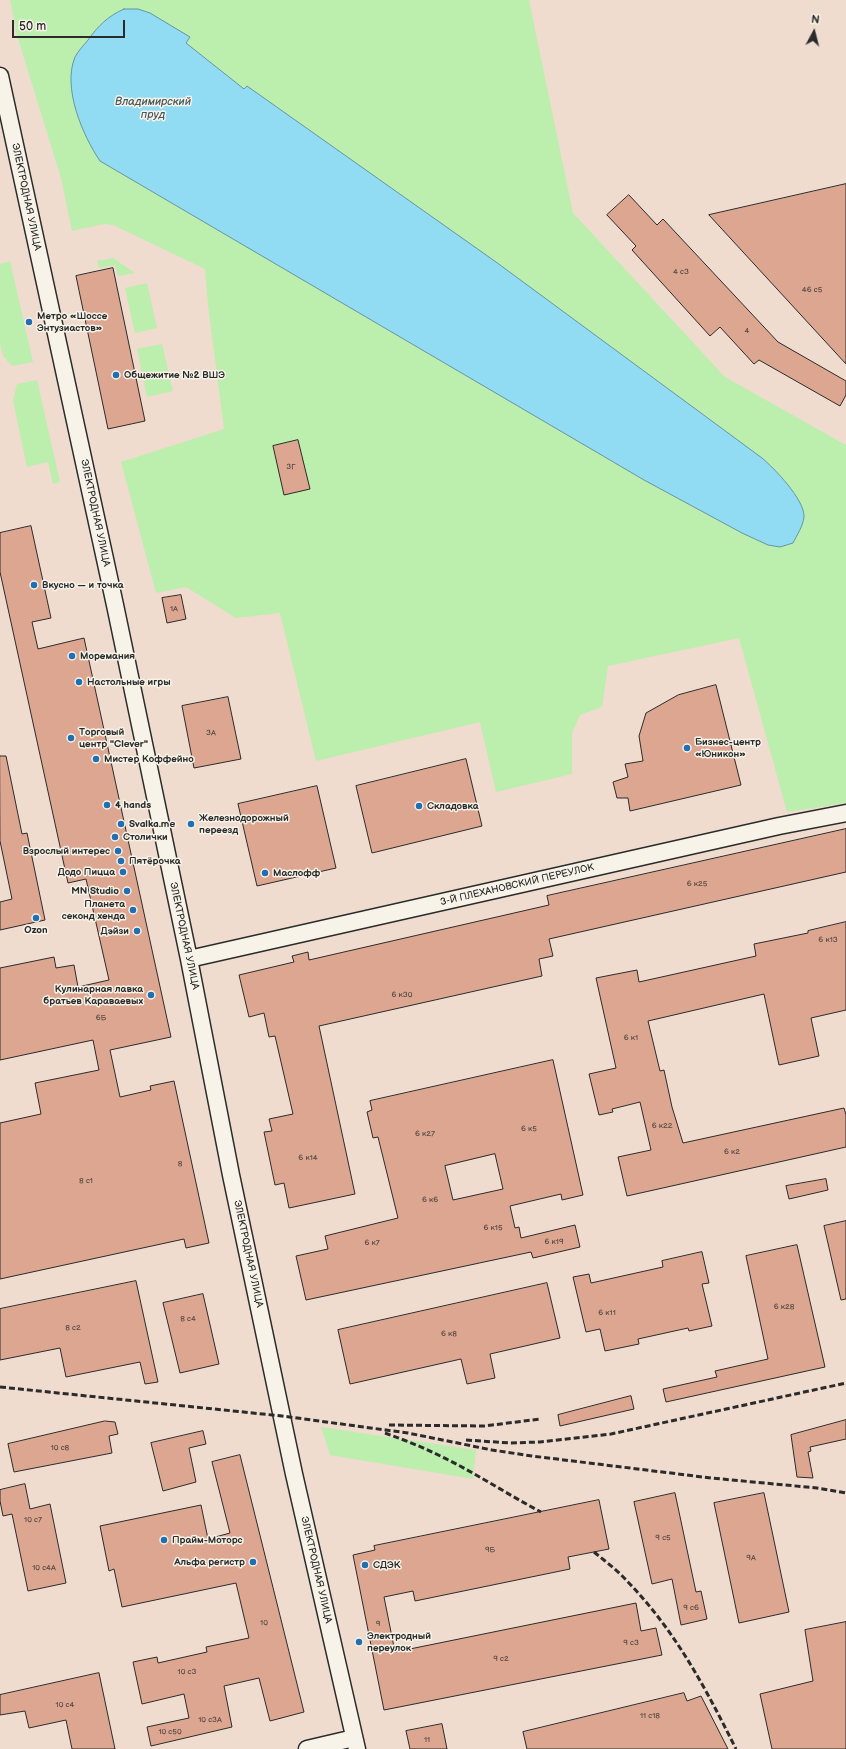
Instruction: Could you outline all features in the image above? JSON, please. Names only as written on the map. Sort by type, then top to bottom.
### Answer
[{"type":"street","name":"ЭЛЕКТРОДНАЯ УЛИЦА","points":[[0,76],[114,598],[189,959],[231,1175],[291,1459],[355,1743]]},
{"type":"street","name":"3-Й ПЛЕХАНОВСКИЙ ПЕРЕУЛОК","points":[[189,959],[779,826],[846,813]]},
{"type":"street","points":[[307,1749],[355,1743]]},
{"type":"green space","points":[[10,0],[529,0],[573,213],[725,377],[846,445],[846,803],[787,812],[739,638],[608,666],[602,707],[580,715],[572,733],[572,774],[496,792],[480,722],[316,761],[280,613],[236,618],[186,587],[156,593],[121,462],[224,429],[208,305],[205,269],[113,225],[104,224],[72,231],[61,178],[15,29]]},
{"type":"green space","points":[[113,258],[135,273],[118,276],[115,265],[99,268],[97,261]]},
{"type":"green space","points":[[10,261],[33,362],[12,366],[3,356],[0,344],[0,264]]},
{"type":"green space","points":[[147,283],[157,328],[135,333],[125,288]]},
{"type":"green space","points":[[162,344],[173,391],[147,397],[137,349]]},
{"type":"green space","points":[[37,380],[60,482],[53,484],[48,462],[27,467],[13,401],[17,384]]},
{"type":"green space","points":[[321,1427],[476,1450],[473,1479],[330,1455]]},
{"type":"water","name":"Владимирский пруд","points":[[124,9],[138,9],[150,13],[190,37],[186,43],[244,89],[247,86],[496,262],[762,458],[788,485],[800,502],[803,510],[804,517],[802,524],[793,543],[780,547],[768,545],[742,533],[644,480],[100,161],[87,139],[76,111],[71,83],[72,69],[75,57],[79,50],[96,30],[108,18]]},
{"type":"building","points":[[846,184],[846,364],[709,215]]},
{"type":"building","points":[[629,195],[657,225],[663,219],[778,342],[846,381],[846,395],[840,406],[759,360],[754,364],[720,327],[710,336],[632,250],[636,246],[607,215]]},
{"type":"building","name":"Общежитие №2 ВШЭ","points":[[113,268],[145,421],[108,429],[76,276]]},
{"type":"building","points":[[298,440],[310,489],[284,495],[273,446]]},
{"type":"building","points":[[31,526],[51,618],[32,622],[38,649],[84,638],[171,1037],[110,1050],[120,1097],[151,1090],[150,1086],[174,1081],[209,1243],[186,1248],[184,1239],[0,1279],[0,1123],[41,1114],[35,1083],[99,1070],[93,1040],[0,1060],[0,968],[54,957],[56,968],[74,965],[78,987],[109,980],[86,879],[68,883],[0,572],[0,533]]},
{"type":"building","points":[[181,595],[186,619],[167,623],[162,598]]},
{"type":"building","name":"Бизнес-центр «Юникон»","points":[[716,685],[741,785],[630,811],[628,798],[617,798],[613,782],[628,777],[625,764],[643,761],[639,736],[646,713],[678,695]]},
{"type":"building","points":[[228,697],[241,759],[194,768],[182,706]]},
{"type":"building","points":[[0,756],[6,756],[22,834],[27,833],[45,920],[0,930],[0,902],[12,899],[0,841]]},
{"type":"building","name":"Складовка","points":[[466,759],[482,826],[372,853],[356,786]]},
{"type":"building","points":[[317,786],[336,868],[257,886],[238,804]]},
{"type":"building","points":[[846,829],[846,872],[549,939],[553,956],[539,959],[542,976],[319,1026],[355,1194],[289,1208],[284,1183],[275,1185],[264,1132],[272,1131],[269,1119],[293,1114],[275,1036],[269,1037],[264,1013],[249,1017],[239,975],[294,962],[292,956],[308,952],[309,960],[549,905],[547,896]]},
{"type":"building","points":[[846,922],[846,1010],[811,1018],[819,1056],[779,1065],[764,994],[648,1021],[660,1071],[664,1070],[672,1107],[683,1143],[844,1108],[846,1115],[846,1147],[627,1196],[618,1157],[651,1150],[640,1102],[612,1109],[613,1112],[599,1115],[589,1074],[616,1068],[596,978],[637,970],[639,982],[756,956],[754,944],[808,933],[808,931]]},
{"type":"building","points":[[553,1060],[583,1195],[562,1200],[561,1194],[510,1206],[515,1228],[519,1227],[521,1238],[575,1225],[580,1247],[533,1258],[531,1252],[306,1300],[296,1256],[328,1249],[325,1236],[398,1218],[378,1137],[373,1138],[367,1112],[372,1110],[370,1101]],"holes":[[[495,1154],[503,1189],[453,1200],[445,1166]]]},
{"type":"building","points":[[826,1179],[828,1190],[789,1199],[786,1186]]},
{"type":"building","points":[[846,1221],[846,1299],[841,1300],[824,1226]]},
{"type":"building","points":[[797,1245],[825,1367],[666,1402],[663,1389],[717,1377],[715,1371],[768,1359],[746,1256]]},
{"type":"building","points":[[702,1252],[709,1283],[702,1284],[712,1326],[689,1331],[688,1328],[638,1339],[639,1344],[605,1351],[600,1329],[586,1332],[573,1277],[589,1274],[591,1283],[663,1267],[662,1261]]},
{"type":"building","points":[[136,1281],[158,1382],[145,1384],[140,1362],[66,1377],[60,1348],[0,1360],[0,1309]]},
{"type":"building","points":[[547,1283],[560,1338],[490,1354],[495,1378],[467,1384],[461,1359],[350,1384],[338,1330]]},
{"type":"building","points":[[203,1294],[219,1364],[180,1373],[163,1303]]},
{"type":"building","points":[[631,1396],[634,1409],[560,1426],[558,1415]]},
{"type":"building","points":[[846,1420],[846,1439],[810,1447],[811,1451],[808,1452],[813,1478],[797,1477],[791,1435]]},
{"type":"building","points":[[105,1421],[115,1422],[118,1434],[109,1436],[112,1453],[14,1472],[8,1444]]},
{"type":"building","points":[[203,1431],[206,1444],[189,1448],[196,1482],[163,1491],[151,1443]]},
{"type":"building","points":[[240,1455],[304,1712],[270,1721],[259,1678],[224,1686],[232,1727],[151,1746],[147,1727],[189,1718],[184,1694],[142,1704],[133,1662],[157,1657],[158,1663],[207,1652],[206,1647],[249,1638],[236,1583],[122,1607],[114,1569],[109,1571],[100,1526],[201,1505],[208,1539],[230,1533],[212,1462]]},
{"type":"building","points":[[25,1484],[30,1509],[50,1504],[66,1583],[28,1591],[12,1514],[3,1516],[0,1501],[0,1490]]},
{"type":"building","points":[[675,1493],[696,1592],[701,1591],[707,1619],[681,1625],[672,1579],[652,1584],[634,1502]]},
{"type":"building","points":[[764,1493],[789,1612],[739,1623],[714,1503]]},
{"type":"building","points":[[599,1500],[609,1549],[568,1557],[570,1569],[415,1601],[413,1591],[384,1597],[395,1652],[636,1603],[641,1631],[656,1628],[662,1655],[384,1710],[353,1555],[375,1550],[374,1546]]},
{"type":"building","points":[[846,1622],[846,1749],[772,1749],[760,1694],[813,1681],[805,1630]]},
{"type":"building","points":[[99,1673],[115,1749],[72,1749],[66,1720],[29,1728],[25,1711],[0,1715],[0,1695]]},
{"type":"building","points":[[684,1693],[687,1701],[701,1696],[728,1749],[527,1749],[523,1732]]},
{"type":"building","points":[[442,1724],[447,1749],[410,1749],[406,1731]]},
{"type":"railway","points":[[466,1440],[510,1443],[540,1442],[611,1434],[846,1383]]},
{"type":"railway","points":[[0,1387],[282,1416],[408,1433],[492,1450],[532,1456],[711,1478],[817,1488],[846,1493]]},
{"type":"railway","points":[[389,1425],[484,1426],[540,1419]]},
{"type":"railway","points":[[385,1433],[422,1447],[448,1460],[541,1512]]},
{"type":"railway","points":[[594,1552],[626,1580],[660,1619],[688,1660],[713,1703],[736,1749]]},
{"type":"place","name":"Метро «Шоссе Энтузиастов»","points":[[29,322]]},
{"type":"place","name":"Общежитие №2 ВШЭ","points":[[116,375]]},
{"type":"place","name":"Вкусно — и точка","points":[[34,585]]},
{"type":"place","name":"Моремания","points":[[72,656]]},
{"type":"place","name":"Настольные игры","points":[[79,682]]},
{"type":"place","name":"Торговый центр \"Clever\"","points":[[71,738]]},
{"type":"place","name":"Бизнес-центр «Юникон»","points":[[687,748]]},
{"type":"place","name":"Мистер Коффейно","points":[[96,759]]},
{"type":"place","name":"4 hands","points":[[107,805]]},
{"type":"place","name":"Складовка","points":[[419,806]]},
{"type":"place","name":"Svalka.me","points":[[121,824]]},
{"type":"place","name":"Железнодорожный переезд","points":[[191,824]]},
{"type":"place","name":"Столички","points":[[115,837]]},
{"type":"place","name":"Взрослый интерес","points":[[118,851]]},
{"type":"place","name":"Пятёрочка","points":[[121,861]]},
{"type":"place","name":"Додо Пицца","points":[[123,872]]},
{"type":"place","name":"Маслофф","points":[[265,873]]},
{"type":"place","name":"MN Studio","points":[[127,891]]},
{"type":"place","name":"Планета секонд хенда","points":[[133,910]]},
{"type":"place","name":"Ozon","points":[[36,918]]},
{"type":"place","name":"Дэйзи","points":[[137,931]]},
{"type":"place","name":"Кулинарная лавка братьев Караваевых","points":[[151,995]]},
{"type":"place","name":"Прайм-Моторс","points":[[164,1540]]},
{"type":"place","name":"Альфа регистр","points":[[253,1562]]},
{"type":"place","name":"СДЭК","points":[[365,1565]]},
{"type":"place","name":"Электродный переулок","points":[[359,1642]]}]
